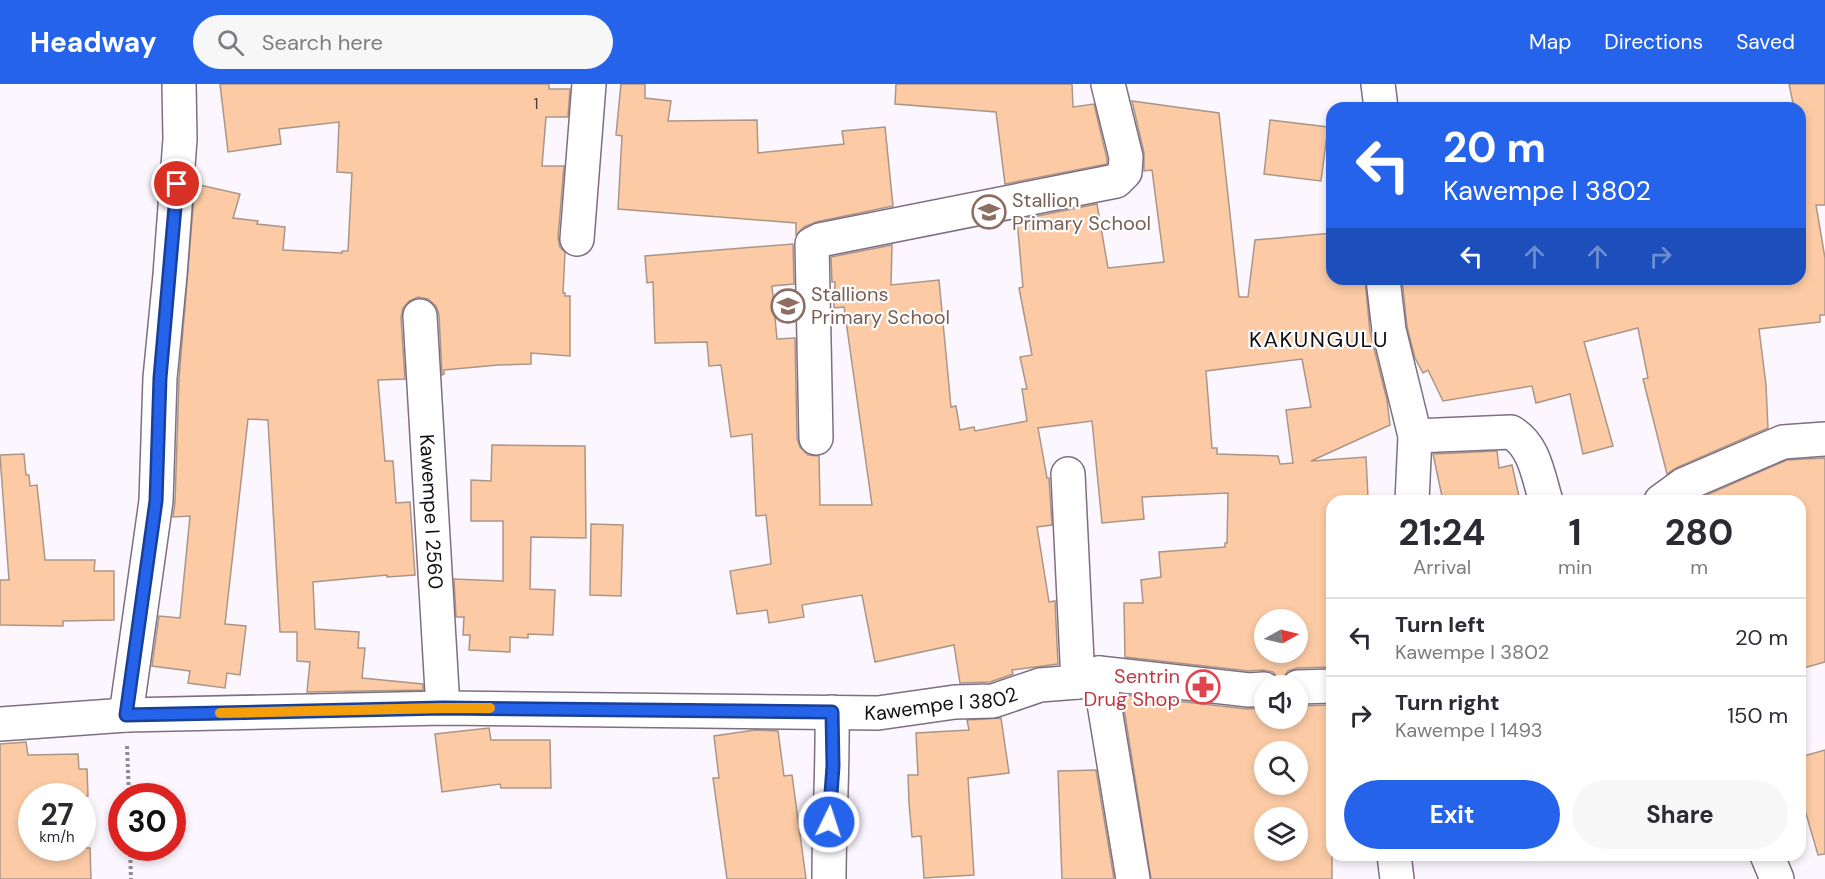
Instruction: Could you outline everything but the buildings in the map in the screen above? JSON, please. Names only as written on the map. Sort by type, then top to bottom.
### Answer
[{"type":"street","points":[[126,715],[156,501],[160,378],[180,138],[179,84]]},
{"type":"street","points":[[577,239],[589,84]]},
{"type":"street","points":[[816,438],[812,244],[820,240],[1116,181],[1125,172],[1126,157],[1108,84]]},
{"type":"street","points":[[1378,84],[1380,102]]},
{"type":"street","points":[[1384,285],[1389,330],[1414,436],[1412,495]]},
{"type":"street","name":"Kawempe I 2560","points":[[420,316],[443,708]]},
{"type":"street","points":[[1414,436],[1511,432],[1522,438],[1530,450],[1544,495]]},
{"type":"street","points":[[1669,495],[1683,485],[1783,442],[1825,439]]},
{"type":"street","points":[[1068,474],[1089,677],[1133,879]]},
{"type":"street","name":"Kawempe I 3802","points":[[0,724],[126,715],[443,708],[878,712],[955,702],[993,701],[1040,685],[1089,677],[1254,690]]},
{"type":"street","points":[[1308,687],[1326,686]]},
{"type":"street","points":[[829,879],[829,822],[833,766],[832,712]]},
{"type":"street","points":[[1395,861],[1397,879]]},
{"type":"street","points":[[1770,861],[1777,879]]},
{"type":"path","points":[[126,715],[129,783]]},
{"type":"path","points":[[130,861],[131,879]]},
{"type":"waterway","points":[[1366,285],[1372,318]]},
{"type":"slow traffic","points":[[220,713],[490,708]]},
{"type":"place","name":"Stallion Primary School","points":[[989,212]]},
{"type":"place","name":"Stallions Primary School","points":[[788,306]]},
{"type":"place","name":"Sentrin Drug Shop","points":[[1203,687]]},
{"type":"district","name":"KAKUNGULU","points":[[1319,339]]},
{"type":"route","points":[[177,184],[160,378],[156,501],[126,715],[443,708],[832,712],[833,766],[829,822]]}]
